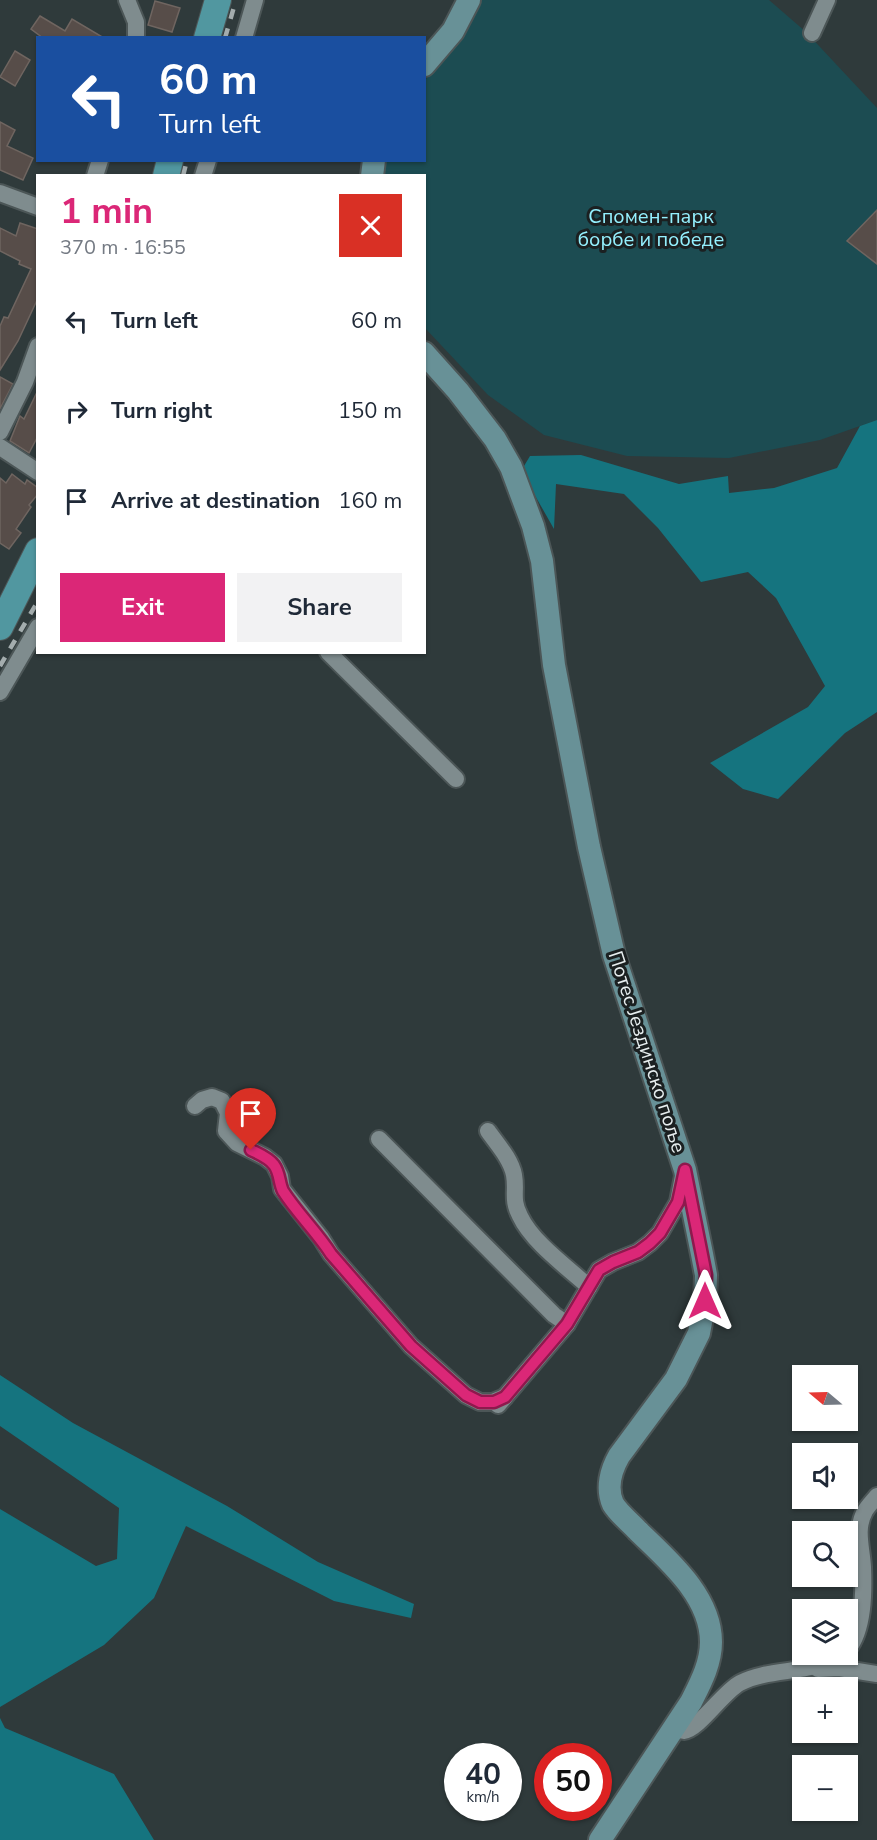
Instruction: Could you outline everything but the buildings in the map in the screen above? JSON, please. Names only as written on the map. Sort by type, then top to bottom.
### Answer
[{"type":"main road","points":[[208,36],[218,0]]},
{"type":"main road","points":[[426,63],[453,31],[469,0]]},
{"type":"main road","name":"Потес Јездинско поље","points":[[426,355],[465,399],[495,439],[510,467],[533,526],[542,561],[554,665],[582,813],[614,956],[685,1170],[706,1275],[704,1314],[699,1333],[676,1379],[612,1467],[610,1492],[618,1511],[677,1569],[697,1596],[707,1618],[711,1641],[707,1664],[702,1682],[675,1728],[600,1840]]},
{"type":"main road","points":[[0,627],[36,555]]},
{"type":"street","points":[[127,0],[136,22],[136,36]]},
{"type":"street","points":[[245,36],[255,0]]},
{"type":"street","points":[[812,33],[827,0]]},
{"type":"street","points":[[0,193],[36,206]]},
{"type":"street","points":[[0,432],[25,382],[36,352]]},
{"type":"street","points":[[0,447],[36,471]]},
{"type":"street","points":[[0,692],[36,630]]},
{"type":"street","points":[[330,654],[456,779]]},
{"type":"street","points":[[195,1107],[202,1100],[212,1097],[222,1101],[228,1113],[226,1131],[237,1143],[274,1164],[280,1176],[282,1189],[331,1254],[411,1346],[466,1395],[480,1402],[500,1402],[567,1324],[599,1270],[638,1252],[660,1233],[678,1202],[685,1170]]},
{"type":"street","points":[[488,1131],[512,1165],[515,1178],[515,1207],[521,1220],[532,1234],[589,1287]]},
{"type":"street","points":[[379,1139],[554,1315],[567,1324]]},
{"type":"street","points":[[858,1625],[863,1595],[863,1566],[858,1539],[864,1512],[877,1496]]},
{"type":"street","points":[[675,1728],[684,1731],[694,1727],[728,1691],[738,1684],[758,1675],[815,1665]]},
{"type":"street","points":[[793,1670],[839,1668],[877,1674]]},
{"type":"green space","name":"Спомен-парк борбе и победе","points":[[480,0],[769,0],[806,32],[877,108],[877,420],[820,440],[729,458],[627,456],[544,435],[488,395],[426,329],[426,174],[383,174],[386,162],[426,162],[426,79],[461,41]]},
{"type":"shaded area","points":[[877,420],[877,712],[845,733],[778,799],[743,789],[710,763],[808,707],[825,686],[776,598],[748,572],[701,582],[658,528],[624,494],[556,484],[554,529],[521,471],[530,456],[581,455],[679,484],[728,476],[729,493],[774,488],[837,468],[860,426]]},
{"type":"shaded area","points":[[0,1375],[73,1423],[227,1506],[318,1562],[414,1604],[411,1618],[334,1601],[186,1526],[154,1598],[104,1645],[0,1707],[0,1509],[96,1566],[117,1559],[119,1508],[0,1426]]},
{"type":"shaded area","points":[[0,1718],[5,1728],[114,1774],[154,1840],[0,1840]]},
{"type":"railway","points":[[226,36],[236,0]]},
{"type":"railway","points":[[184,174],[186,162]]},
{"type":"railway","points":[[0,666],[36,604]]},
{"type":"route","points":[[251,1150],[274,1164],[280,1176],[282,1189],[306,1221],[331,1254],[411,1346],[466,1395],[480,1402],[494,1402],[505,1397],[567,1324],[599,1270],[638,1252],[660,1233],[678,1202],[685,1170],[706,1275],[705,1301]]}]
